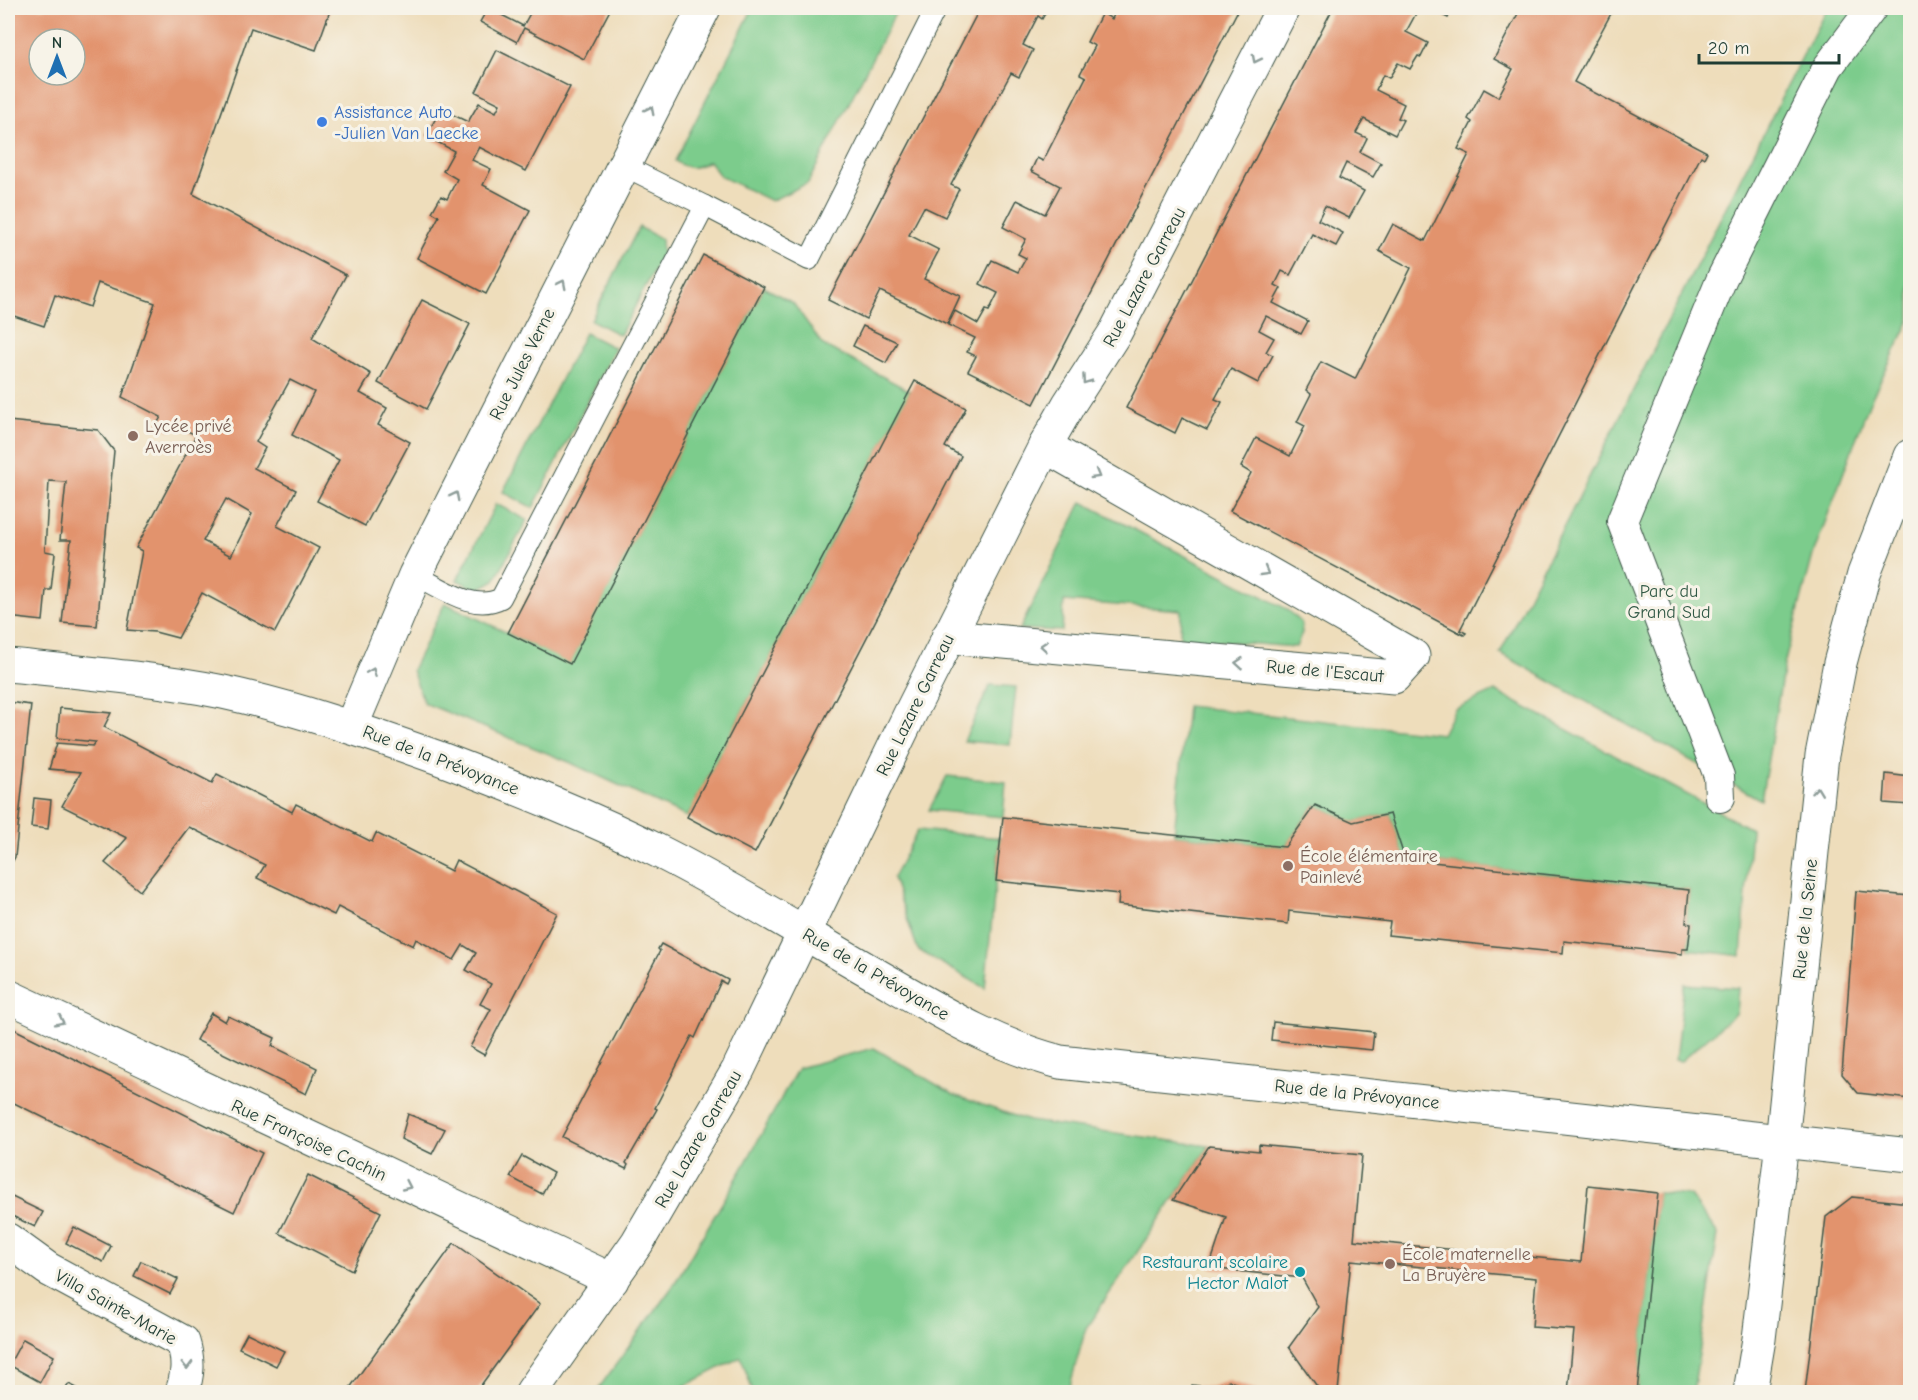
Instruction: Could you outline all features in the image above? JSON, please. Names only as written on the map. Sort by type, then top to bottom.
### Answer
[{"type":"street","name":"Rue Jules Verne","points":[[351,727],[416,575],[622,165],[704,8]]},
{"type":"street","name":"Rue Lazare Garreau","points":[[532,1392],[612,1280],[661,1203],[738,1070],[948,637],[1045,446],[1116,331],[1283,8]]},
{"type":"street","points":[[1720,797],[1719,776],[1622,521],[1722,278],[1828,67],[1872,8]]},
{"type":"street","name":"Rue de l'Escaut","points":[[948,637],[1394,677],[1413,656],[1045,446]]},
{"type":"street","name":"Rue de la Seine","points":[[1750,1392],[1759,1339],[1782,1142],[1816,795],[1830,709],[1864,574],[1911,456]]},
{"type":"street","name":"Rue de la Prévoyance","points":[[8,665],[129,678],[219,692],[351,727],[472,771],[590,819],[662,853],[805,932],[977,1032],[1025,1053],[1060,1062],[1911,1155]]},
{"type":"street","name":"Rue Françoise Cachin","points":[[8,996],[377,1172],[612,1280]]},
{"type":"street","name":"Villa Sainte-Marie","points":[[8,1240],[48,1269],[183,1342],[188,1356],[188,1374],[182,1392]]},
{"type":"lane","points":[[622,165],[809,260],[936,8]]},
{"type":"lane","points":[[416,575],[476,604],[491,603],[501,598],[705,206]]},
{"type":"green space","points":[[753,8],[895,8],[896,12],[808,183],[771,201],[720,176],[709,161],[692,167],[675,161]]},
{"type":"green space","name":"Parc du Grand Sud","points":[[1827,8],[1910,8],[1910,320],[1869,404],[1813,555],[1784,665],[1761,800],[1500,653]]},
{"type":"green space","points":[[639,227],[661,239],[662,255],[620,335],[591,320]]},
{"type":"green space","points":[[764,287],[793,303],[823,345],[910,391],[687,817],[569,762],[424,703],[412,670],[445,603],[570,663]]},
{"type":"green space","points":[[585,333],[615,348],[533,508],[503,492]]},
{"type":"green space","points":[[1082,502],[1287,609],[1301,622],[1302,633],[1296,647],[1180,638],[1181,610],[1064,601],[1062,631],[1020,629]]},
{"type":"green space","points":[[496,504],[527,520],[495,580],[477,590],[457,580]]},
{"type":"green space","points":[[990,685],[1016,687],[1010,745],[964,741]]},
{"type":"green space","points":[[1495,691],[1751,829],[1741,956],[1688,949],[1691,924],[1686,923],[1689,890],[1405,859],[1390,814],[1353,822],[1315,805],[1285,847],[1174,835],[1187,706],[1442,734],[1455,709]]},
{"type":"green space","points":[[947,776],[1006,782],[1003,817],[929,810]]},
{"type":"green space","points":[[918,830],[1000,838],[985,988],[918,950],[893,878]]},
{"type":"green space","points":[[1684,984],[1738,988],[1736,1013],[1681,1061],[1675,1060]]},
{"type":"green space","points":[[874,1048],[954,1095],[1029,1121],[1209,1146],[1086,1328],[1068,1392],[753,1392],[741,1357],[673,1392],[596,1392],[673,1286],[740,1173],[798,1068]]},
{"type":"green space","points":[[1658,1193],[1690,1196],[1718,1234],[1693,1392],[1637,1392]]},
{"type":"building","points":[[8,8],[331,8],[316,50],[251,28],[193,194],[346,275],[312,338],[371,374],[360,393],[387,408],[378,425],[410,442],[365,526],[317,501],[339,460],[292,435],[314,392],[290,380],[256,442],[265,448],[254,468],[296,490],[277,526],[319,548],[275,632],[202,593],[178,638],[155,632],[127,630],[142,551],[136,548],[196,435],[173,424],[170,431],[157,424],[161,417],[122,397],[155,303],[98,283],[90,307],[55,295],[44,326],[8,314]],"holes":[[[226,499],[252,514],[231,556],[203,541]]]},
{"type":"building","points":[[488,8],[523,26],[533,8],[611,8],[584,59],[524,28],[517,42],[480,22]]},
{"type":"building","points":[[980,8],[1048,8],[1042,19],[1038,16],[1023,45],[1033,50],[1019,77],[1011,73],[951,185],[959,189],[945,217],[924,207],[909,235],[939,250],[924,279],[960,296],[947,324],[880,291],[866,319],[828,300]]},
{"type":"building","points":[[1117,8],[1239,8],[1034,404],[968,371],[976,356],[967,352],[975,338],[948,325],[955,311],[978,324],[986,310],[989,311],[998,293],[980,284],[992,260],[1018,272],[1026,258],[1018,254],[1026,239],[1003,227],[1017,200],[1045,214],[1060,186],[1031,171],[1037,158],[1043,161],[1086,77],[1080,74],[1095,46],[1087,42],[1102,13],[1112,19]]},
{"type":"building","points":[[1333,8],[1419,8],[1406,32],[1428,43],[1421,57],[1418,56],[1410,69],[1398,63],[1389,78],[1383,75],[1376,90],[1404,104],[1398,118],[1403,120],[1395,135],[1364,119],[1356,133],[1367,138],[1360,152],[1381,163],[1373,177],[1346,163],[1339,178],[1364,191],[1349,218],[1325,206],[1318,220],[1343,233],[1336,246],[1312,234],[1290,275],[1282,271],[1275,285],[1281,288],[1273,303],[1308,321],[1301,334],[1266,316],[1259,330],[1274,338],[1266,352],[1273,355],[1258,383],[1231,369],[1215,399],[1222,402],[1207,430],[1182,418],[1175,433],[1126,408]]},
{"type":"building","points":[[1428,8],[1453,8],[1448,18]]},
{"type":"building","points":[[1521,8],[1614,8],[1574,82],[1707,152],[1704,158],[1701,156],[1460,630],[1466,633],[1464,635],[1230,511],[1251,473],[1241,467],[1256,438],[1290,456],[1305,426],[1297,422],[1311,394],[1306,390],[1321,362],[1355,379],[1411,268],[1379,251],[1393,224],[1425,241],[1469,154],[1458,149],[1472,122],[1468,119],[1484,89],[1498,97],[1513,69],[1494,59]]},
{"type":"building","points":[[497,50],[570,87],[526,171],[479,147],[472,160],[491,169],[483,185],[530,210],[486,294],[417,258],[439,216],[432,212],[441,196],[447,199],[457,179],[443,171],[454,151],[426,136],[441,109],[468,122],[479,103],[496,112],[500,104],[476,92]]},
{"type":"building","points":[[703,255],[764,287],[570,664],[508,633]]},
{"type":"building","points":[[422,300],[470,324],[426,409],[378,383]]},
{"type":"building","points":[[863,326],[897,342],[886,363],[853,346]]},
{"type":"building","points":[[915,381],[966,408],[945,447],[961,456],[755,853],[687,817]]},
{"type":"building","points":[[8,421],[98,430],[114,451],[97,626],[62,623],[71,540],[60,540],[66,482],[49,481],[45,551],[55,553],[51,590],[46,590],[43,621],[8,617],[10,578],[8,578]]},
{"type":"building","points":[[8,702],[31,705],[15,857],[8,870]]},
{"type":"building","points":[[60,708],[111,713],[104,727],[212,783],[217,774],[292,812],[296,804],[372,842],[376,833],[451,871],[456,860],[557,913],[484,1055],[470,1047],[491,1009],[480,1004],[491,984],[466,970],[476,953],[463,945],[454,960],[416,939],[413,946],[338,907],[334,915],[257,878],[265,865],[189,827],[140,891],[105,863],[127,838],[62,806],[81,772],[49,769],[57,743],[93,746],[96,742],[57,738]]},
{"type":"building","points":[[1886,774],[1910,777],[1910,805],[1884,803]]},
{"type":"building","points":[[34,798],[51,800],[48,829],[31,827]]},
{"type":"building","points":[[1315,805],[1353,822],[1390,814],[1405,859],[1689,890],[1686,923],[1691,924],[1688,949],[1682,949],[1682,954],[1564,941],[1563,953],[1388,935],[1390,922],[1289,911],[1288,924],[1118,905],[1119,894],[996,881],[1003,817],[1285,847]]},
{"type":"building","points":[[1856,891],[1910,896],[1910,1099],[1858,1093],[1842,1074]]},
{"type":"building","points":[[661,944],[728,980],[726,984],[721,981],[695,1038],[692,1036],[655,1108],[657,1109],[626,1163],[628,1165],[626,1169],[562,1137],[660,951],[658,949]]},
{"type":"building","points":[[211,1013],[225,1022],[228,1016],[275,1038],[272,1046],[317,1068],[306,1094],[196,1040]]},
{"type":"building","points":[[1273,1022],[1374,1032],[1372,1050],[1271,1040]]},
{"type":"building","points":[[8,1026],[262,1153],[234,1212],[8,1100]]},
{"type":"building","points":[[408,1114],[445,1129],[432,1154],[401,1139]]},
{"type":"building","points":[[1259,1145],[1362,1155],[1354,1240],[1581,1262],[1588,1185],[1658,1193],[1637,1392],[1568,1392],[1574,1330],[1532,1327],[1536,1278],[1351,1260],[1338,1392],[1321,1392],[1289,1347],[1318,1307],[1302,1278],[1209,1268],[1226,1217],[1173,1200],[1209,1146],[1259,1151]]},
{"type":"building","points":[[522,1156],[553,1173],[542,1194],[510,1177]]},
{"type":"building","points":[[308,1175],[381,1212],[352,1270],[279,1233]]},
{"type":"building","points":[[8,1195],[43,1212],[35,1227],[8,1214]]},
{"type":"building","points":[[1852,1197],[1910,1203],[1910,1392],[1805,1392],[1826,1217]]},
{"type":"building","points":[[74,1227],[111,1246],[103,1262],[66,1243]]},
{"type":"building","points":[[454,1243],[540,1304],[476,1392],[347,1392]]},
{"type":"building","points":[[141,1261],[178,1279],[170,1294],[134,1276]]},
{"type":"building","points":[[247,1333],[284,1351],[276,1366],[239,1348]]},
{"type":"building","points":[[23,1339],[54,1356],[40,1382],[9,1365]]},
{"type":"building","points":[[1229,1381],[1264,1392],[1191,1392],[1192,1385],[1209,1387]]},
{"type":"building","points":[[69,1384],[84,1392],[63,1392]]},
{"type":"place","name":"Assistance Auto -Julien Van Laecke","points":[[322,122]]},
{"type":"place","name":"Lycée privé Averroès","points":[[133,436]]},
{"type":"place","name":"École élémentaire Painlevé","points":[[1288,866]]},
{"type":"place","name":"École maternelle La Bruyère","points":[[1390,1264]]},
{"type":"place","name":"Restaurant scolaire Hector Malot","points":[[1300,1272]]}]
